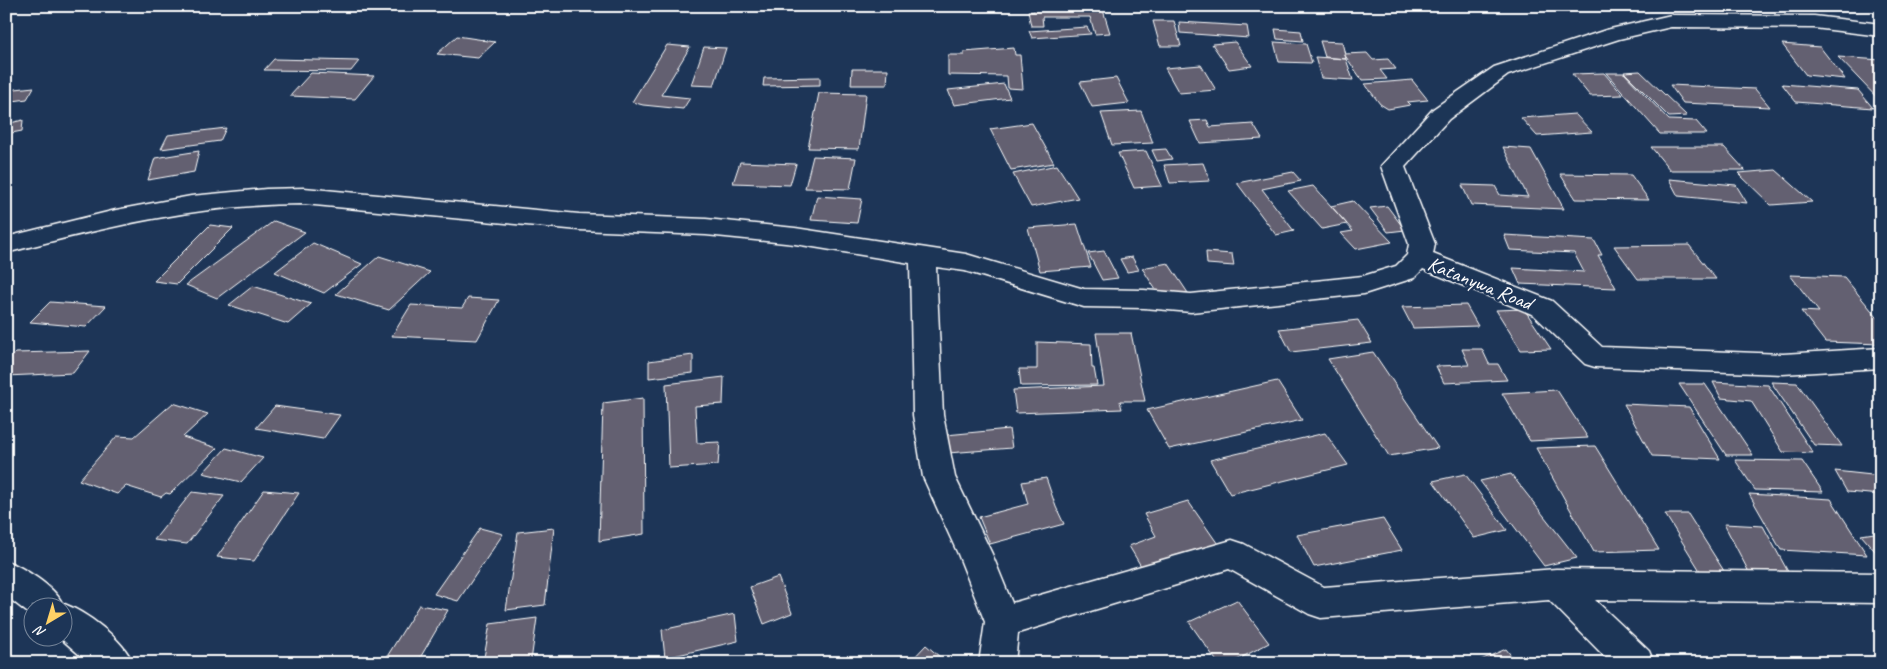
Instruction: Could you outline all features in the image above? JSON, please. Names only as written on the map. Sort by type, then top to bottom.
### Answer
[{"type":"street","name":"Katanywa Road","points":[[1881,30],[1814,22],[1671,21],[1613,34],[1501,71],[1441,114],[1393,166],[1422,244],[1419,258],[1542,308],[1595,357],[1783,364],[1881,358]]},
{"type":"street","points":[[6,245],[125,215],[218,199],[264,194],[304,196],[579,222],[706,227],[795,236],[966,263],[1084,298],[1144,299],[1191,303],[1364,286],[1405,272],[1419,258]]},
{"type":"street","points":[[923,256],[928,415],[939,477],[975,554],[1002,622],[997,663]]},
{"type":"street","points":[[1002,622],[1232,554],[1321,603],[1556,584],[1881,588]]},
{"type":"street","points":[[6,576],[33,596]]},
{"type":"street","points":[[1556,584],[1636,663]]},
{"type":"street","points":[[72,626],[115,663]]},
{"type":"building","points":[[1647,6],[1661,6],[1665,11],[1650,10]]},
{"type":"building","points":[[1671,6],[1712,6],[1715,9],[1687,9],[1685,7]]},
{"type":"building","points":[[1034,9],[1103,10],[1110,33],[1095,34],[1090,17],[1042,17],[1043,26],[1031,26],[1028,11],[1034,11]]},
{"type":"building","points":[[1153,21],[1174,21],[1181,46],[1160,46]]},
{"type":"building","points":[[1179,22],[1247,26],[1249,38],[1180,33]]},
{"type":"building","points":[[1087,27],[1091,34],[1032,38],[1029,31]]},
{"type":"building","points":[[1275,29],[1301,31],[1303,41],[1277,39]]},
{"type":"building","points":[[457,36],[495,42],[478,58],[437,54]]},
{"type":"building","points":[[1320,41],[1342,42],[1346,59],[1325,57]]},
{"type":"building","points":[[1235,42],[1252,66],[1229,69],[1212,44]]},
{"type":"building","points":[[1274,42],[1306,44],[1312,63],[1279,62]]},
{"type":"building","points":[[1782,44],[1820,47],[1845,79],[1806,75]]},
{"type":"building","points":[[667,45],[690,47],[661,95],[690,98],[683,109],[632,102]]},
{"type":"building","points":[[704,47],[726,48],[714,86],[691,85]]},
{"type":"building","points":[[1014,48],[1015,55],[1020,55],[1023,89],[1008,88],[1007,76],[948,75],[948,55],[964,55],[964,52]]},
{"type":"building","points":[[1367,53],[1373,60],[1388,59],[1396,69],[1380,70],[1387,79],[1362,80],[1344,54]]},
{"type":"building","points":[[1315,57],[1346,59],[1353,80],[1321,78]]},
{"type":"building","points":[[1838,57],[1881,60],[1881,102]]},
{"type":"building","points":[[274,59],[359,61],[351,71],[264,70]]},
{"type":"building","points":[[1201,65],[1216,90],[1179,93],[1165,68]]},
{"type":"building","points":[[852,69],[888,69],[887,85],[851,85]]},
{"type":"building","points":[[1640,71],[1687,116],[1669,117],[1624,72]]},
{"type":"building","points":[[311,73],[374,76],[355,99],[290,96]]},
{"type":"building","points":[[1604,73],[1623,95],[1590,96],[1572,74]]},
{"type":"building","points":[[1606,73],[1624,73],[1669,120],[1696,121],[1707,134],[1660,134]]},
{"type":"building","points":[[820,77],[820,85],[763,86],[764,78]]},
{"type":"building","points":[[1116,78],[1129,103],[1092,107],[1080,82]]},
{"type":"building","points":[[1412,80],[1428,100],[1407,102],[1410,105],[1388,109],[1380,104],[1365,84]]},
{"type":"building","points":[[1004,84],[1010,98],[954,105],[948,90]]},
{"type":"building","points":[[1782,84],[1858,90],[1873,108],[1796,102]]},
{"type":"building","points":[[1670,85],[1755,89],[1770,107],[1683,103]]},
{"type":"building","points":[[34,87],[27,99],[6,102],[6,90]]},
{"type":"building","points":[[819,93],[866,94],[859,149],[808,148]]},
{"type":"building","points":[[1141,111],[1153,143],[1112,145],[1101,113]]},
{"type":"building","points":[[1575,114],[1592,132],[1537,136],[1521,118]]},
{"type":"building","points":[[23,120],[22,131],[6,134],[6,124]]},
{"type":"building","points":[[1207,120],[1210,127],[1253,124],[1262,139],[1200,143],[1190,121]]},
{"type":"building","points":[[1032,123],[1054,163],[1011,170],[990,129]]},
{"type":"building","points":[[226,128],[220,141],[161,149],[168,135]]},
{"type":"building","points":[[1503,147],[1531,149],[1564,209],[1471,205],[1462,185],[1495,186],[1500,195],[1528,197]]},
{"type":"building","points":[[1651,147],[1724,147],[1745,170],[1670,170]]},
{"type":"building","points":[[1166,149],[1172,159],[1157,161],[1152,150]]},
{"type":"building","points":[[199,151],[194,172],[148,180],[155,158]]},
{"type":"building","points":[[1146,151],[1162,186],[1134,188],[1118,153]]},
{"type":"building","points":[[813,156],[856,158],[850,189],[805,188]]},
{"type":"building","points":[[740,162],[796,164],[790,185],[733,183]]},
{"type":"building","points":[[1203,163],[1210,181],[1170,183],[1164,165]]},
{"type":"building","points":[[1057,165],[1078,198],[1031,207],[1013,174]]},
{"type":"building","points":[[1776,170],[1812,202],[1771,205],[1738,173]]},
{"type":"building","points":[[1293,172],[1301,181],[1262,189],[1294,231],[1276,235],[1237,183]]},
{"type":"building","points":[[1560,174],[1631,175],[1649,200],[1576,199]]},
{"type":"building","points":[[1669,179],[1736,185],[1747,203],[1678,196]]},
{"type":"building","points":[[1313,186],[1347,224],[1322,229],[1288,191]]},
{"type":"building","points":[[817,196],[862,199],[857,223],[811,220]]},
{"type":"building","points":[[1353,201],[1392,242],[1356,249],[1341,233],[1353,231],[1331,206]]},
{"type":"building","points":[[1387,206],[1405,230],[1388,232],[1370,208]]},
{"type":"building","points":[[274,221],[305,232],[217,298],[186,285]]},
{"type":"building","points":[[1077,224],[1091,267],[1040,271],[1028,228]]},
{"type":"building","points":[[210,225],[233,228],[177,284],[154,281]]},
{"type":"building","points":[[1504,235],[1594,240],[1602,255],[1598,255],[1616,288],[1520,284],[1513,268],[1584,272],[1574,253],[1510,250]]},
{"type":"building","points":[[313,243],[362,264],[324,293],[275,272]]},
{"type":"building","points":[[1689,245],[1716,279],[1638,279],[1614,246]]},
{"type":"building","points":[[1104,251],[1118,278],[1102,280],[1088,253]]},
{"type":"building","points":[[1206,252],[1232,254],[1234,266],[1207,264]]},
{"type":"building","points":[[379,256],[430,272],[389,310],[336,294]]},
{"type":"building","points":[[1132,257],[1139,270],[1127,272],[1120,259]]},
{"type":"building","points":[[1168,263],[1188,293],[1161,298],[1142,268]]},
{"type":"building","points":[[1790,275],[1844,277],[1881,322],[1881,344],[1825,342],[1801,311],[1819,312]]},
{"type":"building","points":[[253,286],[311,304],[288,324],[229,305]]},
{"type":"building","points":[[468,298],[499,300],[477,340],[392,336],[411,305],[462,308]]},
{"type":"building","points":[[50,302],[106,306],[86,327],[30,322]]},
{"type":"building","points":[[1466,305],[1478,326],[1413,328],[1402,307]]},
{"type":"building","points":[[1524,309],[1551,349],[1521,350],[1496,310]]},
{"type":"building","points":[[1358,320],[1372,343],[1291,352],[1279,329]]},
{"type":"building","points":[[1096,333],[1131,333],[1145,401],[1120,401],[1122,409],[1016,413],[1013,390],[1104,386]]},
{"type":"building","points":[[1037,342],[1091,344],[1092,368],[1094,368],[1097,385],[1021,386],[1019,369],[1037,369]]},
{"type":"building","points":[[1462,349],[1482,349],[1489,364],[1498,364],[1507,380],[1444,383],[1436,366],[1469,365]]},
{"type":"building","points":[[90,351],[73,373],[6,376],[6,364],[15,353]]},
{"type":"building","points":[[1373,352],[1438,448],[1389,456],[1328,359]]},
{"type":"building","points":[[693,355],[693,373],[649,378],[649,361]]},
{"type":"building","points":[[724,377],[723,404],[695,406],[697,443],[720,442],[718,465],[669,468],[666,384]]},
{"type":"building","points":[[1277,381],[1302,420],[1169,449],[1147,410]]},
{"type":"building","points":[[1713,382],[1768,385],[1813,453],[1783,452],[1751,401],[1721,398]]},
{"type":"building","points":[[1771,382],[1797,383],[1842,446],[1814,445]]},
{"type":"building","points":[[1679,384],[1705,384],[1753,455],[1726,455]]},
{"type":"building","points":[[1557,390],[1588,438],[1530,441],[1502,393]]},
{"type":"building","points":[[643,398],[644,534],[599,541],[603,403]]},
{"type":"building","points":[[173,403],[208,414],[183,437],[217,448],[170,494],[166,493],[161,497],[126,486],[117,494],[79,480],[117,436],[134,437]]},
{"type":"building","points":[[1624,404],[1689,407],[1720,459],[1652,456]]},
{"type":"building","points":[[275,406],[340,415],[323,439],[256,428]]},
{"type":"building","points":[[1009,429],[1012,448],[948,453],[946,435]]},
{"type":"building","points":[[1325,433],[1348,465],[1230,494],[1210,460]]},
{"type":"building","points":[[1595,446],[1659,550],[1594,552],[1536,448]]},
{"type":"building","points":[[226,448],[263,458],[241,482],[203,473]]},
{"type":"building","points":[[1735,460],[1802,461],[1823,492],[1755,490]]},
{"type":"building","points":[[1835,471],[1881,476],[1881,495],[1847,492]]},
{"type":"building","points":[[1465,474],[1507,530],[1474,538],[1433,481]]},
{"type":"building","points":[[1511,474],[1577,558],[1544,566],[1480,481]]},
{"type":"building","points":[[1046,478],[1064,524],[990,544],[979,517],[1028,504],[1022,482]]},
{"type":"building","points":[[264,490],[299,493],[254,561],[217,557]]},
{"type":"building","points":[[192,492],[224,496],[187,544],[154,540]]},
{"type":"building","points":[[1749,494],[1831,499],[1867,555],[1781,550]]},
{"type":"building","points":[[1188,501],[1222,550],[1148,578],[1129,546],[1156,536],[1144,514]]},
{"type":"building","points":[[1665,514],[1688,514],[1731,582],[1707,582]]},
{"type":"building","points":[[1383,519],[1402,550],[1314,567],[1297,535]]},
{"type":"building","points":[[1724,524],[1763,526],[1792,579],[1751,576]]},
{"type":"building","points":[[480,528],[503,534],[458,601],[434,594]]},
{"type":"building","points":[[554,528],[545,605],[506,610],[518,532]]},
{"type":"building","points":[[1881,532],[1881,558],[1861,535]]},
{"type":"building","points":[[778,577],[792,613],[764,624],[750,587]]},
{"type":"building","points":[[1237,600],[1269,643],[1231,663],[1218,663],[1189,622]]},
{"type":"building","points":[[419,605],[448,610],[417,663],[383,663]]},
{"type":"building","points":[[735,614],[738,641],[665,658],[662,630]]},
{"type":"building","points":[[537,618],[531,661],[483,663],[490,624]]},
{"type":"building","points":[[926,645],[947,663],[909,663]]},
{"type":"building","points":[[1506,649],[1517,663],[1474,663]]}]
